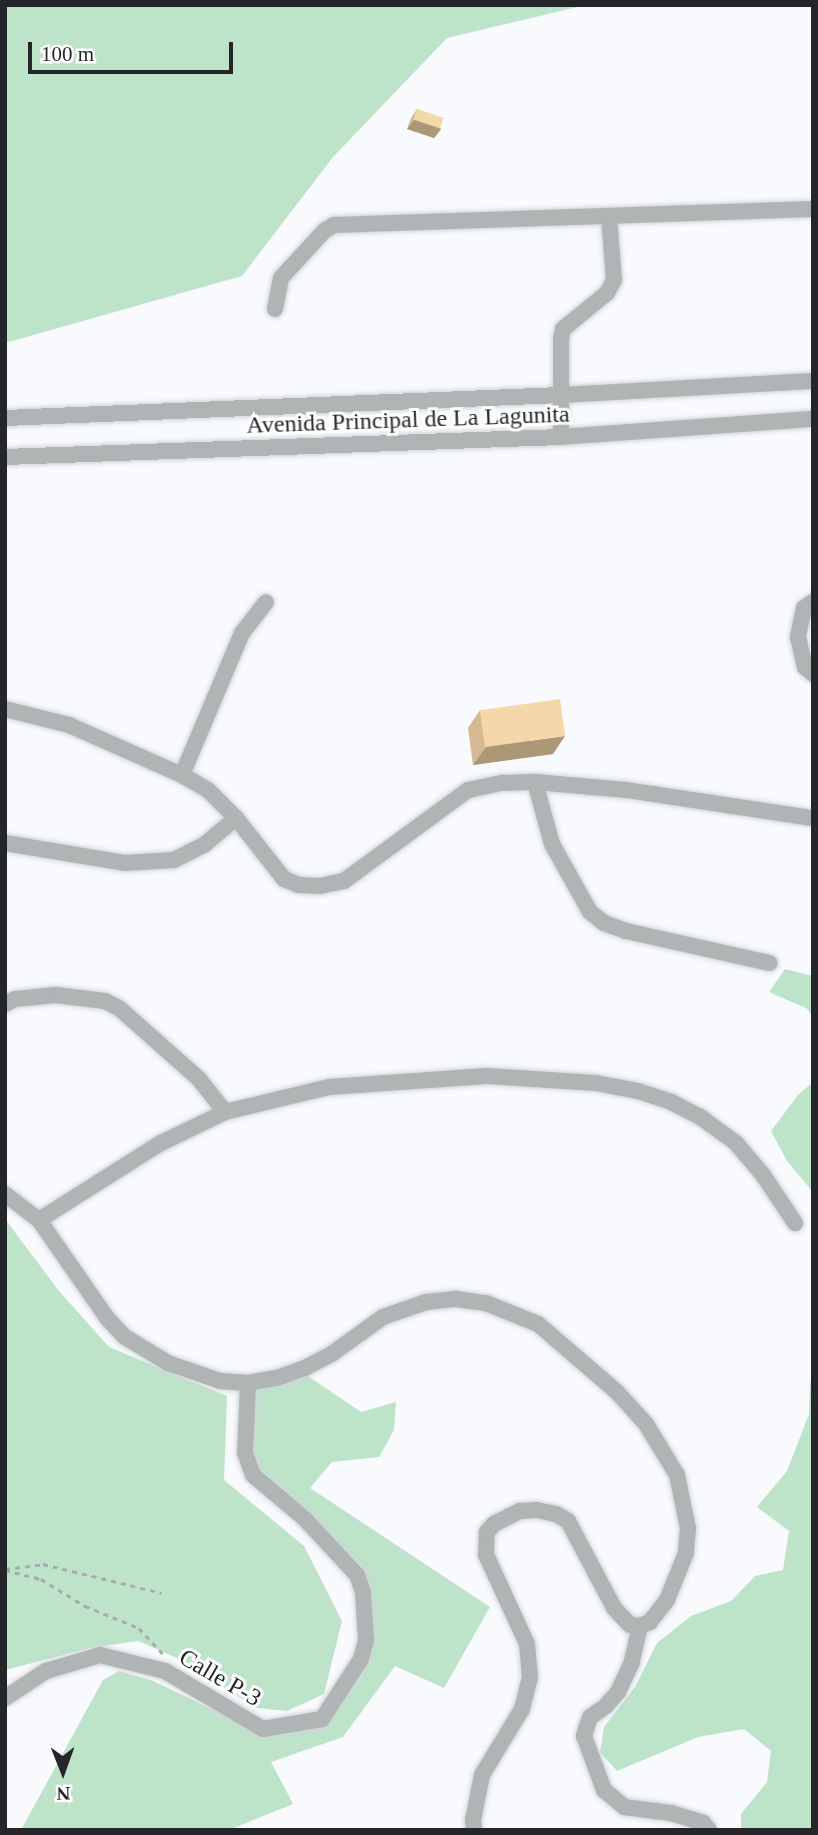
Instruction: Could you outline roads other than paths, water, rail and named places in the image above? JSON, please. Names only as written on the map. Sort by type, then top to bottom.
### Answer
[{"type":"street","points":[[275,310],[281,278],[324,231],[334,225],[813,209]]},
{"type":"street","points":[[561,437],[564,329],[607,293],[614,281],[609,217]]},
{"type":"street","name":"Avenida Principal de La Lagunita","points":[[5,418],[561,395],[813,381]]},
{"type":"street","name":"Avenida Principal de La Lagunita","points":[[5,457],[561,437],[813,419]]},
{"type":"street","points":[[182,775],[242,633],[266,601]]},
{"type":"street","points":[[813,602],[804,608],[798,637],[805,667],[813,674]]},
{"type":"street","points":[[5,709],[69,725],[182,775],[208,790],[236,818],[284,879],[299,885],[320,886],[344,881],[360,872],[468,790],[502,783],[535,782],[627,790],[813,818]]},
{"type":"street","points":[[535,782],[552,844],[590,912],[604,923],[626,931],[769,963]]},
{"type":"street","points":[[5,843],[55,854],[124,863],[174,860],[204,845],[236,818]]},
{"type":"street","points":[[5,1004],[15,999],[56,995],[87,996],[112,1004],[199,1079],[225,1112]]},
{"type":"street","points":[[39,1220],[161,1143],[225,1112],[329,1087],[473,1076],[546,1078],[638,1091],[671,1102],[699,1116],[736,1143],[763,1175],[795,1223]]},
{"type":"street","points":[[5,1194],[39,1220],[107,1318],[125,1337],[168,1363],[220,1381],[248,1383],[277,1378],[305,1368],[333,1353],[383,1317],[426,1302],[456,1299],[486,1303],[538,1324],[617,1392],[646,1424],[677,1475],[688,1528],[686,1553],[667,1600],[650,1622],[639,1626],[631,1625],[614,1608],[568,1521],[556,1514],[537,1510],[520,1511],[494,1524],[487,1532],[486,1555],[527,1644],[530,1678],[522,1709],[482,1775],[473,1820],[474,1830]]},
{"type":"street","name":"Calle P-3","points":[[5,1698],[46,1671],[100,1655],[165,1671],[263,1729],[322,1719],[361,1659],[366,1640],[363,1592],[357,1575],[305,1519],[253,1475],[245,1453],[248,1383]]},
{"type":"street","points":[[639,1626],[632,1662],[618,1692],[590,1717],[584,1736],[604,1790],[624,1807],[671,1813],[703,1823],[709,1830]]}]
